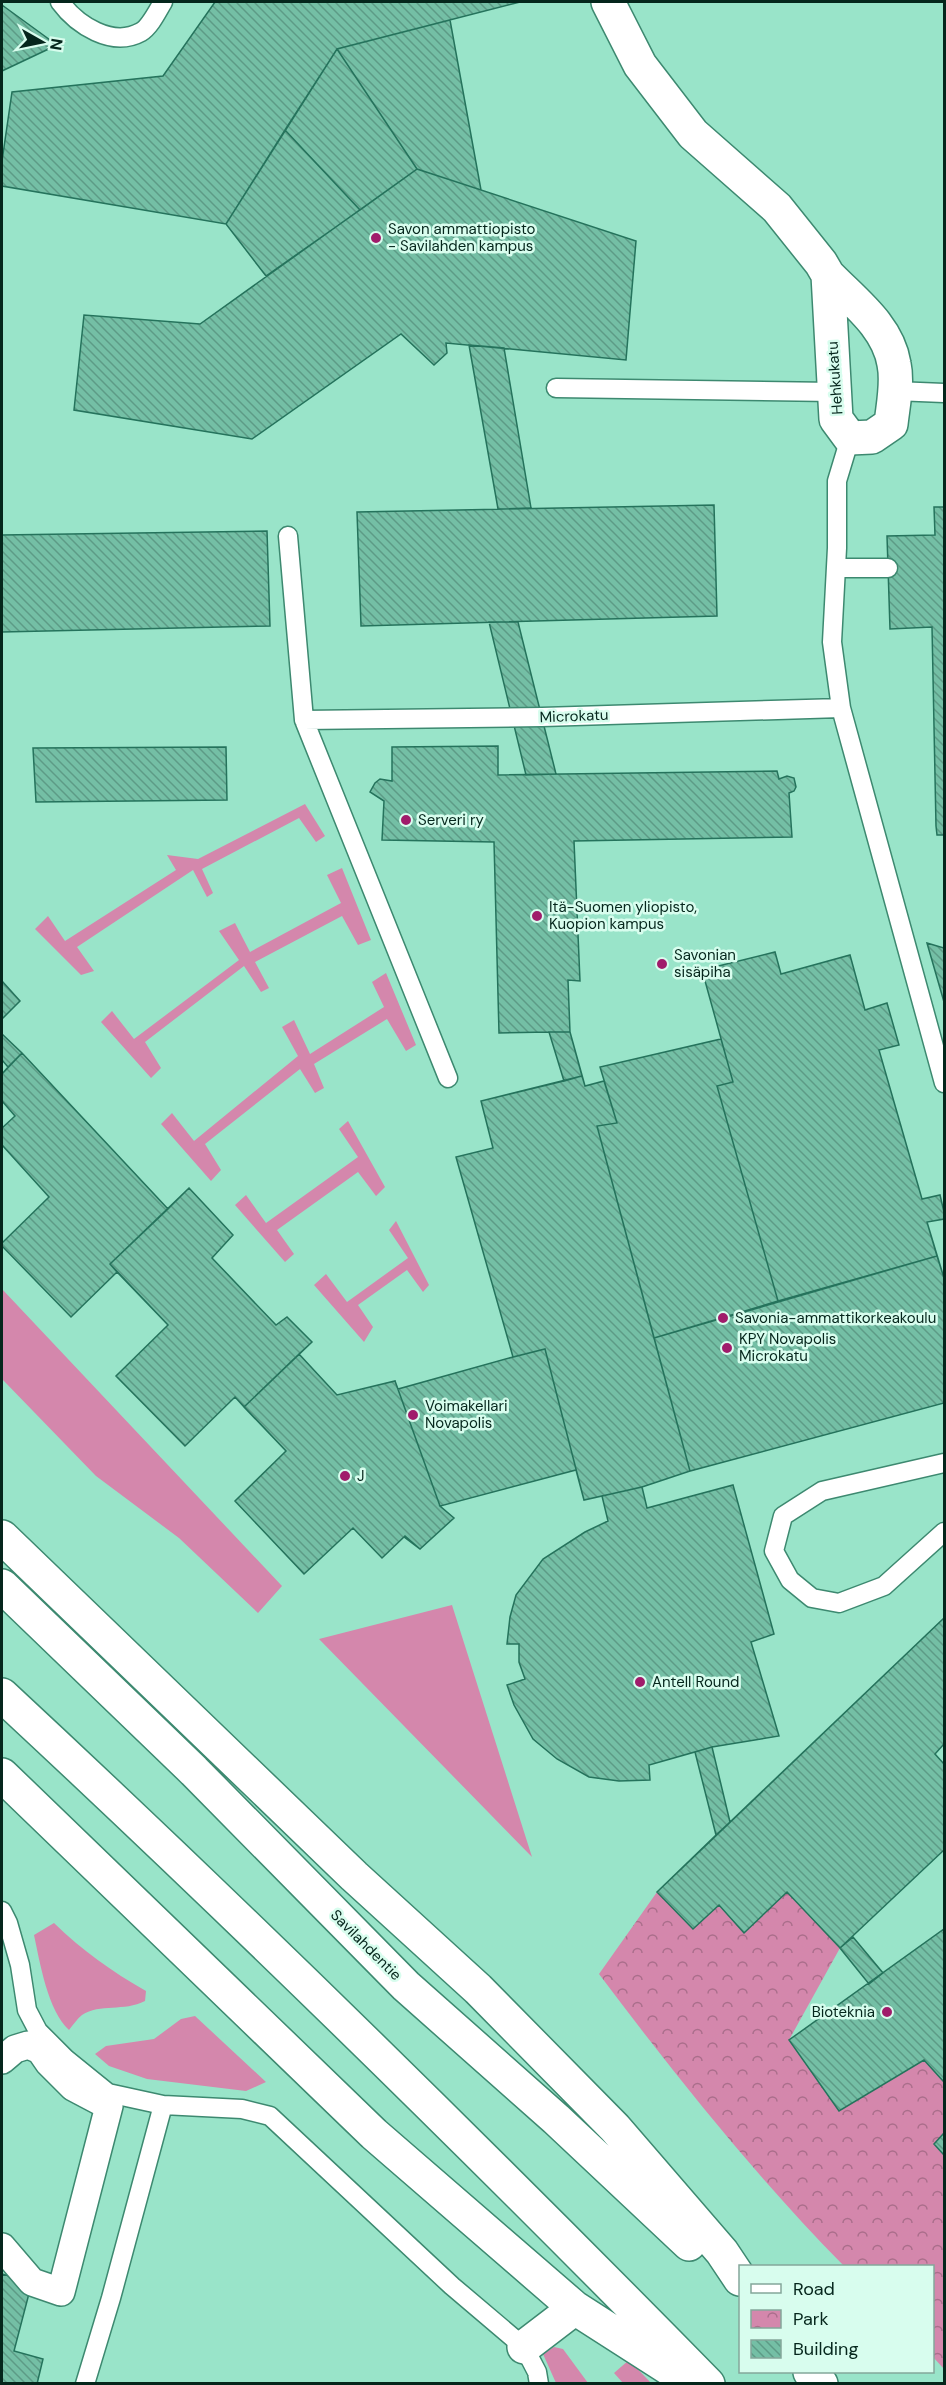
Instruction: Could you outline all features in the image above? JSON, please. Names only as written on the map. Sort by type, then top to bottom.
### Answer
[{"type":"main road","points":[[608,2],[640,65],[693,134],[777,208],[821,263],[828,276],[879,326],[889,344],[894,365],[895,392],[891,424],[872,437],[850,438]]},
{"type":"main road","name":"Hehkukatu","points":[[828,276],[836,419],[850,438]]},
{"type":"main road","points":[[2,1537],[354,1876],[478,1989],[615,2128],[722,2252],[739,2276]]},
{"type":"main road","name":"Savilahdentie","points":[[2,1586],[194,1771],[406,1986],[658,2213],[739,2293]]},
{"type":"main road","points":[[2,1695],[151,1834],[365,2041],[540,2213],[708,2384]]},
{"type":"main road","points":[[2,1775],[374,2134],[575,2308],[693,2384]]},
{"type":"main road","points":[[524,2347],[575,2308]]},
{"type":"street","points":[[2,2060],[15,2049],[28,2044],[40,2050],[73,2086],[109,2106],[61,2292],[32,2282],[2,2247]]},
{"type":"lane","points":[[60,2],[68,12],[100,34],[119,38],[143,32],[163,2]]},
{"type":"lane","points":[[556,388],[834,392]]},
{"type":"lane","points":[[895,392],[945,393]]},
{"type":"lane","points":[[850,438],[837,481],[832,642],[842,708],[945,1083]]},
{"type":"lane","points":[[288,536],[304,720],[448,1078]]},
{"type":"lane","points":[[836,568],[888,568]]},
{"type":"lane","name":"Microkatu","points":[[304,720],[522,718],[842,708]]},
{"type":"lane","points":[[945,1463],[822,1491],[783,1516],[774,1551],[790,1580],[812,1598],[839,1603],[884,1586],[945,1532]]},
{"type":"lane","points":[[2,1911],[8,1923],[20,1965],[27,2010],[38,2031],[66,2059],[108,2093],[163,2105],[242,2109],[270,2116],[452,2286],[524,2347],[537,2372],[539,2384]]},
{"type":"lane","points":[[85,2384],[111,2298],[163,2105]]},
{"type":"green space","points":[[305,804],[325,836],[316,842],[299,818],[202,869],[213,893],[207,897],[193,870],[77,947],[94,971],[81,975],[35,929],[48,916],[65,941],[176,870],[167,855],[198,859]]},
{"type":"green space","points":[[342,868],[371,940],[358,945],[342,916],[255,962],[269,988],[261,992],[244,966],[145,1042],[161,1068],[151,1078],[101,1022],[112,1011],[134,1039],[239,960],[219,931],[235,923],[250,952],[341,903],[327,875]]},
{"type":"green space","points":[[386,973],[416,1045],[406,1051],[387,1019],[314,1064],[324,1088],[315,1093],[300,1069],[205,1144],[221,1170],[211,1181],[161,1124],[172,1113],[194,1141],[298,1056],[282,1027],[294,1020],[310,1054],[384,1007],[372,982]]},
{"type":"green space","points":[[348,1121],[385,1187],[376,1196],[358,1172],[277,1230],[294,1254],[285,1262],[235,1205],[246,1195],[266,1223],[358,1157],[339,1129]]},
{"type":"green space","points":[[396,1221],[429,1285],[423,1292],[407,1270],[358,1305],[373,1327],[364,1342],[314,1285],[326,1274],[347,1302],[408,1258],[389,1230]]},
{"type":"green space","points":[[2,1289],[282,1586],[258,1613],[179,1538],[96,1476],[2,1379]]},
{"type":"green space","points":[[452,1605],[532,1857],[319,1639]]},
{"type":"green space","points":[[657,1892],[693,1929],[719,1905],[744,1933],[787,1892],[840,1948],[789,2040],[839,2111],[924,2060],[944,2082],[944,2133],[935,2144],[944,2155],[944,2369],[934,2358],[934,2265],[843,2265],[747,2161],[599,1974]]},
{"type":"green space","points":[[54,1923],[98,1960],[146,1991],[145,2001],[129,2006],[89,2011],[80,2017],[69,2030],[50,1999],[34,1935]]},
{"type":"green space","points":[[195,2016],[266,2082],[246,2091],[147,2079],[109,2066],[95,2054],[106,2046],[154,2039],[181,2019]]},
{"type":"green space","points":[[554,2347],[563,2349],[588,2383],[556,2383],[543,2354]]},
{"type":"green space","points":[[629,2360],[651,2383],[623,2383],[614,2373]]},
{"type":"building","points":[[215,2],[520,2],[337,49],[226,224],[2,186],[2,161],[12,92],[163,76]]},
{"type":"building","points":[[2,5],[57,45],[2,71]]},
{"type":"building","points":[[450,20],[481,190],[417,169],[337,49]]},
{"type":"building","points":[[337,49],[417,169],[360,210],[285,130]]},
{"type":"building","points":[[285,130],[360,210],[266,276],[226,224]]},
{"type":"building","points":[[417,169],[636,241],[626,360],[446,343],[447,353],[434,365],[401,334],[252,439],[74,410],[84,315],[200,324]]},
{"type":"building","points":[[469,345],[504,348],[531,508],[498,509]]},
{"type":"building","points":[[714,505],[717,616],[361,626],[357,512]]},
{"type":"building","points":[[934,507],[944,507],[944,835],[937,835],[936,826],[932,627],[890,629],[887,536],[935,535]]},
{"type":"building","points":[[267,531],[270,626],[2,632],[2,535]]},
{"type":"building","points":[[489,622],[518,622],[556,774],[526,775]]},
{"type":"building","name":"KPY Novapolis Microkatu","points":[[498,746],[498,775],[777,771],[779,779],[787,776],[794,778],[796,787],[789,793],[792,837],[574,841],[580,981],[568,980],[570,1032],[585,1086],[604,1081],[617,1123],[597,1126],[654,1338],[778,1301],[717,1086],[733,1082],[702,970],[775,952],[781,974],[850,955],[865,1010],[887,1003],[899,1045],[879,1050],[922,1199],[940,1195],[944,1212],[944,1219],[927,1222],[944,1278],[944,1403],[690,1471],[642,1487],[647,1508],[733,1485],[774,1634],[751,1642],[779,1736],[712,1747],[730,1822],[944,1618],[944,1744],[935,1754],[944,1764],[944,1850],[840,1948],[787,1892],[744,1933],[719,1905],[693,1929],[657,1892],[716,1835],[695,1752],[649,1765],[650,1780],[619,1781],[589,1777],[557,1759],[533,1739],[514,1705],[507,1685],[525,1679],[519,1662],[519,1644],[507,1644],[510,1617],[516,1595],[543,1559],[585,1532],[608,1521],[602,1496],[584,1500],[576,1470],[440,1506],[454,1518],[420,1549],[404,1537],[382,1558],[353,1528],[304,1574],[235,1501],[286,1451],[235,1397],[185,1446],[116,1376],[168,1325],[117,1272],[71,1317],[2,1246],[2,1243],[49,1197],[2,1145],[2,1128],[15,1116],[2,1101],[2,1074],[8,1067],[2,1060],[2,1034],[168,1209],[189,1188],[233,1235],[212,1258],[276,1325],[287,1317],[312,1342],[299,1354],[337,1395],[395,1381],[398,1389],[513,1357],[456,1157],[493,1148],[481,1101],[564,1081],[549,1032],[499,1033],[494,842],[382,840],[384,801],[370,792],[380,779],[392,781],[392,747]]},
{"type":"building","points":[[226,747],[227,800],[36,802],[33,748]]},
{"type":"building","points":[[927,943],[944,948],[944,1002]]},
{"type":"building","points":[[775,952],[781,974],[850,955],[865,1010],[887,1003],[899,1045],[879,1050],[922,1199],[940,1195],[944,1212],[944,1219],[927,1222],[937,1256],[778,1301],[717,1086],[733,1082],[702,970]]},
{"type":"building","points":[[2,981],[20,1001],[2,1019]]},
{"type":"building","points":[[2,981],[20,1001],[2,1019]]},
{"type":"building","points":[[549,1032],[570,1032],[582,1076],[564,1081]]},
{"type":"building","points":[[2,1034],[22,1053],[8,1067],[2,1060]]},
{"type":"building","points":[[721,1039],[733,1082],[717,1086],[778,1301],[654,1338],[597,1126],[617,1123],[600,1067]]},
{"type":"building","points":[[22,1053],[168,1209],[110,1264],[117,1272],[71,1317],[2,1246],[2,1243],[49,1197],[2,1145],[2,1128],[15,1116],[2,1101],[2,1074]]},
{"type":"building","points":[[582,1076],[585,1086],[604,1081],[617,1123],[597,1126],[690,1471],[642,1487],[584,1500],[545,1349],[513,1357],[456,1157],[493,1148],[481,1101]]},
{"type":"building","points":[[189,1188],[233,1235],[212,1258],[276,1325],[287,1317],[312,1342],[244,1407],[235,1397],[185,1446],[116,1376],[168,1325],[110,1264]]},
{"type":"building","points":[[937,1256],[944,1278],[944,1403],[690,1471],[654,1338]]},
{"type":"building","name":"J","points":[[299,1354],[337,1395],[395,1381],[440,1506],[454,1518],[420,1549],[405,1536],[382,1558],[353,1528],[304,1574],[235,1501],[286,1451],[244,1407]]},
{"type":"building","points":[[733,1485],[774,1634],[751,1642],[779,1736],[712,1747],[649,1765],[650,1780],[619,1781],[589,1777],[557,1759],[533,1739],[514,1705],[507,1685],[525,1679],[519,1662],[519,1644],[507,1644],[510,1617],[516,1595],[543,1559],[585,1532],[608,1521],[602,1496],[642,1487],[647,1508]]},
{"type":"building","points":[[944,1618],[944,1744],[935,1754],[944,1764],[944,1850],[840,1948],[787,1892],[744,1933],[719,1905],[693,1929],[657,1892]]},
{"type":"building","points":[[712,1747],[730,1822],[716,1835],[695,1752]]},
{"type":"building","name":"Bioteknia","points":[[944,1929],[944,2082],[924,2060],[839,2111],[789,2040]]},
{"type":"building","points":[[853,1937],[883,1973],[869,1984],[840,1948]]},
{"type":"building","points":[[944,2133],[944,2155],[934,2144]]},
{"type":"building","points":[[2,2274],[32,2282],[14,2351],[43,2359],[37,2384],[2,2384]]},
{"type":"place","name":"Savon ammattiopisto - Savilahden kampus","points":[[376,238]]},
{"type":"place","name":"Serveri ry","points":[[406,820]]},
{"type":"place","name":"Itä-Suomen yliopisto, Kuopion kampus","points":[[537,916]]},
{"type":"place","name":"Savonian sisäpiha","points":[[662,964]]},
{"type":"place","name":"Savonia-ammattikorkeakoulu","points":[[723,1318]]},
{"type":"place","name":"KPY Novapolis Microkatu","points":[[727,1348]]},
{"type":"place","name":"Voimakellari Novapolis","points":[[413,1415]]},
{"type":"place","name":"J","points":[[345,1476]]},
{"type":"place","name":"Antell Round","points":[[640,1682]]},
{"type":"place","name":"Bioteknia","points":[[887,2012]]}]
